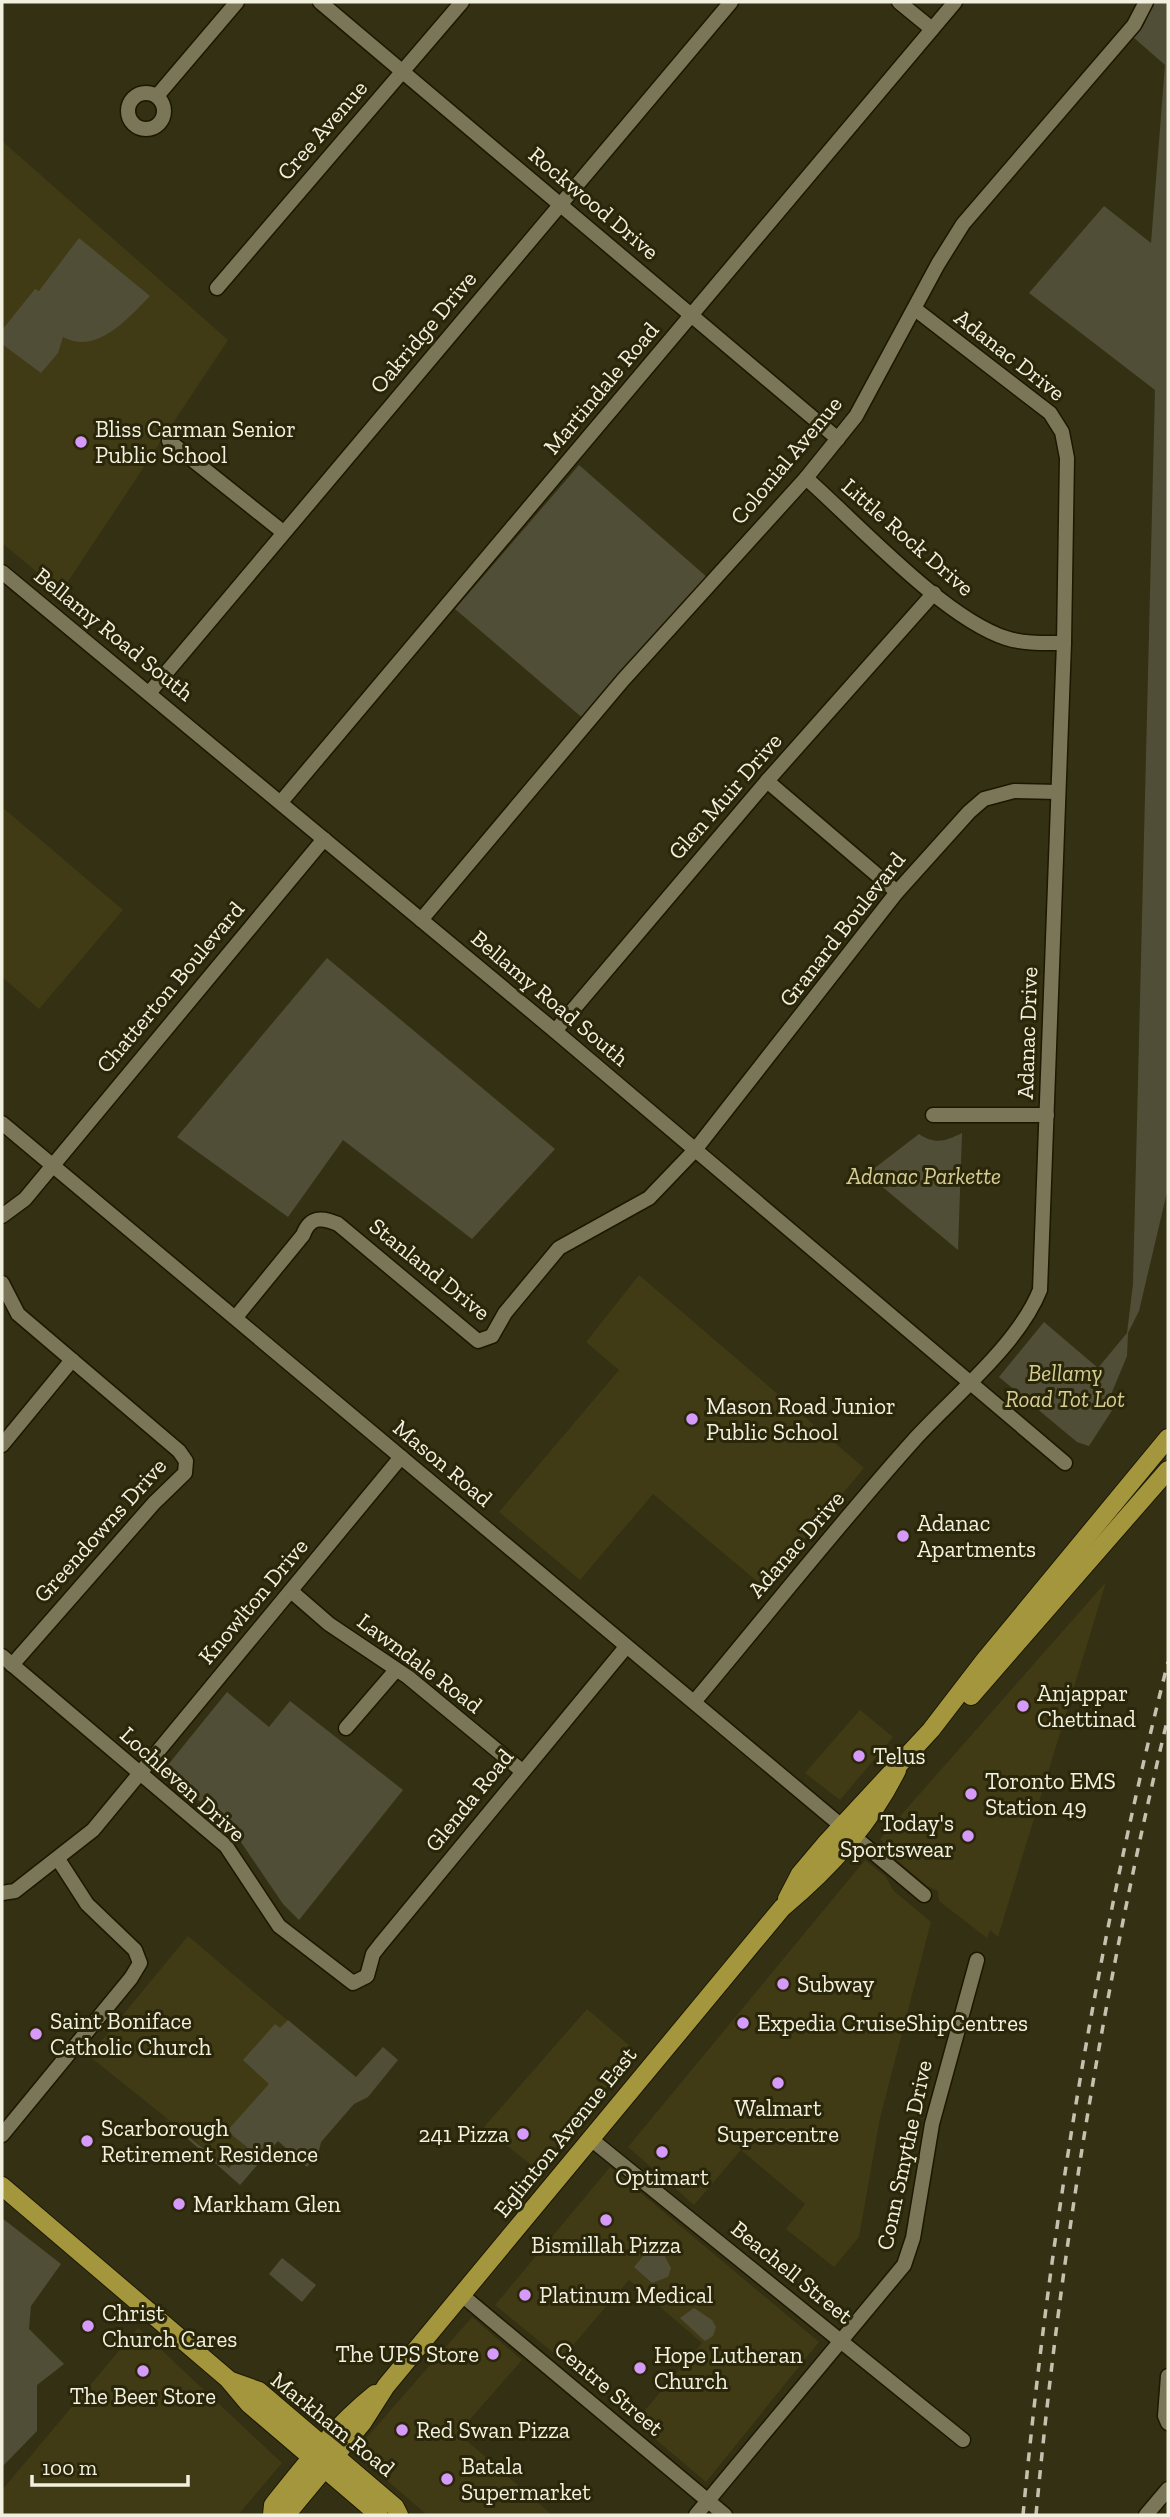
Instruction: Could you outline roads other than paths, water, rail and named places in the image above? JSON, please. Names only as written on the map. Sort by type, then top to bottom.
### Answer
[{"type":"main road","name":"Eglinton Avenue East","points":[[272,2515],[273,2505],[363,2422],[386,2386],[782,1908],[800,1874],[847,1832],[873,1789],[897,1770],[931,1730],[984,1661],[1168,1438]]},
{"type":"main road","name":"Eglinton Avenue East","points":[[931,1730],[960,1708],[1168,1470]]},
{"type":"main road","name":"Markham Road","points":[[2,2186],[228,2379],[249,2404],[395,2507],[399,2515]]},
{"type":"main road","name":"Eglinton Avenue East","points":[[286,2515],[323,2457]]},
{"type":"main road","name":"Markham Road","points":[[323,2457],[379,2515]]},
{"type":"street","points":[[157,96],[237,2]]},
{"type":"street","name":"Rockwood Drive","points":[[320,2],[838,439]]},
{"type":"street","name":"Cree Avenue","points":[[217,288],[462,2]]},
{"type":"street","name":"Oakridge Drive","points":[[150,692],[731,2]]},
{"type":"street","points":[[899,2],[932,29]]},
{"type":"street","name":"Martindale Road","points":[[281,802],[954,2]]},
{"type":"street","name":"Colonial Avenue","points":[[421,920],[623,680],[838,439],[856,416],[963,224],[1134,25],[1146,2]]},
{"type":"street","name":"Adanac Drive","points":[[694,1702],[915,1439],[973,1383],[1025,1318],[1040,1290],[1064,643],[1067,458],[1058,423],[1039,404],[915,309]]},
{"type":"street","points":[[169,441],[283,532]]},
{"type":"street","name":"Little Rock Drive","points":[[806,478],[969,621],[993,633],[1038,643],[1064,643]]},
{"type":"street","name":"Bellamy Road South","points":[[2,572],[150,692],[555,1031],[1065,1462]]},
{"type":"street","name":"Glen Muir Drive","points":[[555,1031],[767,781],[934,593]]},
{"type":"street","points":[[767,781],[897,892]]},
{"type":"street","name":"Granard Boulevard","points":[[695,1150],[897,892],[984,799],[1014,790],[1058,792]]},
{"type":"street","name":"Chatterton Boulevard","points":[[51,1165],[324,839]]},
{"type":"street","points":[[933,1115],[1047,1115]]},
{"type":"street","name":"Mason Road","points":[[2,1124],[236,1317],[847,1832]]},
{"type":"street","name":"Stanland Drive","points":[[236,1317],[303,1235],[312,1220],[327,1219],[338,1224],[467,1333],[478,1340],[485,1340],[492,1336],[505,1313],[559,1248],[649,1198],[695,1150]]},
{"type":"street","points":[[2,1216],[18,1206],[51,1165]]},
{"type":"street","name":"Greendowns Drive","points":[[2,1283],[18,1314],[178,1451],[186,1461],[184,1473],[7,1660]]},
{"type":"street","points":[[2,1445],[72,1360]]},
{"type":"street","name":"Knowlton Drive","points":[[2,1893],[15,1891],[93,1830],[401,1457]]},
{"type":"street","name":"Lawndale Road","points":[[291,1591],[329,1624],[396,1670],[522,1772]]},
{"type":"street","name":"Glenda Road","points":[[353,1983],[367,1976],[373,1954],[380,1945],[626,1647]]},
{"type":"street","name":"Lochleven Drive","points":[[7,1660],[226,1846],[279,1926],[353,1983]]},
{"type":"street","points":[[346,1728],[396,1670]]},
{"type":"street","points":[[847,1832],[924,1895]]},
{"type":"street","points":[[2,2135],[131,1978],[139,1963],[135,1950],[87,1904],[58,1859]]},
{"type":"street","name":"Conn Smythe Drive","points":[[696,2515],[904,2265],[909,2252],[932,2124],[977,1960]]},
{"type":"street","name":"Beachell Street","points":[[592,2140],[963,2440]]},
{"type":"street","name":"Centre Street","points":[[463,2296],[724,2515]]},
{"type":"street","points":[[1168,2376],[1165,2416],[1168,2423]]},
{"type":"street","points":[[1146,2515],[1168,2488]]},
{"type":"railway","points":[[1023,2515],[1047,2300],[1079,2086],[1119,1873],[1168,1662]]},
{"type":"railway","points":[[1036,2515],[1058,2314],[1088,2114],[1124,1915],[1168,1717]]},
{"type":"place","name":"Bliss Carman Senior Public School","points":[[81,442]]},
{"type":"place","name":"Mason Road Junior Public School","points":[[692,1419]]},
{"type":"place","name":"Adanac Apartments","points":[[903,1536]]},
{"type":"place","name":"Anjappar Chettinad","points":[[1023,1706]]},
{"type":"place","name":"Telus","points":[[859,1756]]},
{"type":"place","name":"Toronto EMS Station 49","points":[[971,1794]]},
{"type":"place","name":"Today's Sportswear","points":[[968,1836]]},
{"type":"place","name":"Subway","points":[[783,1984]]},
{"type":"place","name":"Expedia CruiseShipCentres","points":[[743,2023]]},
{"type":"place","name":"Saint Boniface Catholic Church","points":[[36,2034]]},
{"type":"place","name":"Walmart Supercentre","points":[[778,2083]]},
{"type":"place","name":"241 Pizza","points":[[523,2134]]},
{"type":"place","name":"Scarborough Retirement Residence","points":[[87,2141]]},
{"type":"place","name":"Optimart","points":[[662,2152]]},
{"type":"place","name":"Markham Glen","points":[[179,2204]]},
{"type":"place","name":"Bismillah Pizza","points":[[606,2220]]},
{"type":"place","name":"Platinum Medical","points":[[525,2295]]},
{"type":"place","name":"Christ Church Cares","points":[[88,2326]]},
{"type":"place","name":"The UPS Store","points":[[493,2354]]},
{"type":"place","name":"Hope Lutheran Church","points":[[640,2368]]},
{"type":"place","name":"The Beer Store","points":[[143,2371]]},
{"type":"place","name":"Red Swan Pizza","points":[[402,2430]]},
{"type":"place","name":"Batala Supermarket","points":[[447,2479]]},
{"type":"park label","name":"Adanac Parkette","points":[[924,1176]]},
{"type":"park label","name":"Bellamy Road Tot Lot","points":[[1065,1386]]}]
